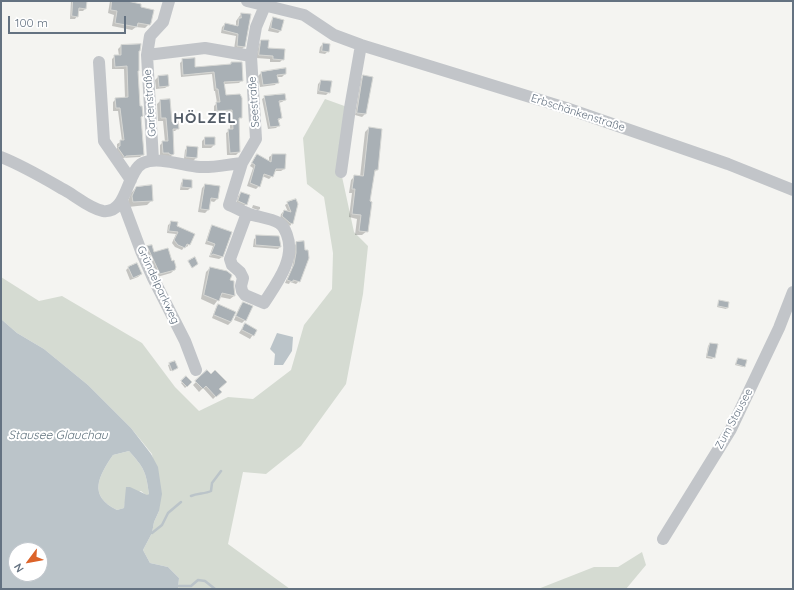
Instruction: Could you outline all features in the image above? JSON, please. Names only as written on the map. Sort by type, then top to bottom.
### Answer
[{"type":"street","points":[[147,55],[150,36],[163,22],[169,1]]},
{"type":"street","name":"Erbschänkenstraße","points":[[246,1],[266,3],[304,15],[334,35],[361,45],[566,108],[728,164],[793,190]]},
{"type":"street","name":"Seestraße","points":[[247,213],[230,258],[232,265],[240,272],[243,278],[241,286],[245,295],[264,303],[285,267],[289,253],[289,240],[284,228],[279,223],[247,213],[229,205],[242,163],[256,139],[251,56],[256,27],[266,3]]},
{"type":"street","points":[[341,172],[361,45]]},
{"type":"street","name":"Gartenstraße","points":[[153,160],[147,55],[205,48],[251,56]]},
{"type":"street","points":[[99,62],[104,141],[131,180]]},
{"type":"street","points":[[1,157],[53,183],[94,208],[104,211],[114,208],[122,200],[136,167],[144,163],[153,160],[201,167],[242,163]]},
{"type":"street","name":"Gründelparkweg","points":[[122,200],[144,258],[185,341],[196,370]]},
{"type":"street","name":"Zum Stausee","points":[[663,539],[731,429],[779,328],[793,292]]},
{"type":"shaded area","points":[[325,99],[350,108],[341,172],[354,232],[368,246],[363,294],[346,384],[301,446],[266,474],[243,472],[228,544],[290,589],[178,589],[179,578],[168,567],[150,563],[143,550],[152,533],[154,522],[159,511],[152,454],[131,428],[88,385],[44,349],[17,333],[1,319],[1,277],[39,301],[62,296],[142,343],[175,387],[199,411],[228,397],[253,399],[291,370],[304,325],[332,289],[333,253],[324,197],[307,184],[303,138]]},
{"type":"shaded area","points":[[129,451],[144,470],[149,494],[147,496],[141,491],[126,497],[124,508],[117,510],[108,505],[102,499],[98,486],[103,471],[113,455]]},
{"type":"shaded area","points":[[642,552],[646,565],[626,589],[538,589],[594,567],[618,567]]},
{"type":"water","name":"Stausee Glauchau","points":[[1,319],[17,333],[44,349],[88,385],[131,428],[151,454],[158,467],[162,494],[159,511],[154,522],[152,533],[143,550],[150,563],[168,567],[179,578],[178,589],[1,589]],"holes":[[[129,451],[144,470],[149,494],[147,495],[130,487],[126,487],[124,508],[117,510],[108,505],[102,499],[98,486],[103,471],[113,455]]]},
{"type":"water","points":[[277,333],[293,337],[292,351],[283,365],[274,365],[275,354],[270,349]]},
{"type":"building","points":[[73,1],[87,1],[86,9],[79,8],[78,17],[72,16]]},
{"type":"building","points":[[112,1],[127,1],[141,4],[141,7],[154,10],[150,25],[138,23],[137,27],[115,23],[117,11],[111,10]]},
{"type":"building","points":[[241,13],[251,14],[245,47],[237,46],[238,34],[223,30],[225,23],[238,26]]},
{"type":"building","points":[[273,17],[284,20],[281,31],[271,28]]},
{"type":"building","points":[[261,40],[269,40],[268,48],[285,49],[284,60],[273,59],[273,56],[259,55]]},
{"type":"building","points":[[323,43],[330,44],[329,52],[322,51]]},
{"type":"building","points":[[141,44],[139,51],[138,71],[140,106],[142,106],[143,116],[141,117],[144,155],[126,156],[125,158],[118,148],[120,146],[120,140],[124,140],[120,108],[116,108],[115,98],[128,97],[127,66],[115,67],[114,55],[121,55],[121,45]]},
{"type":"building","points":[[195,58],[195,67],[242,62],[243,81],[224,82],[226,95],[240,94],[242,98],[242,118],[239,118],[240,152],[230,153],[228,129],[233,129],[232,110],[217,111],[216,102],[220,102],[218,89],[216,89],[214,72],[183,75],[182,59]]},
{"type":"building","points":[[286,68],[286,74],[277,75],[279,83],[263,85],[261,72]]},
{"type":"building","points":[[168,75],[169,86],[159,87],[158,76]]},
{"type":"building","points":[[363,75],[373,77],[366,114],[357,113]]},
{"type":"building","points":[[321,80],[332,81],[330,93],[319,91]]},
{"type":"building","points":[[285,94],[286,100],[279,101],[282,118],[278,119],[280,126],[270,127],[264,96]]},
{"type":"building","points":[[170,99],[172,122],[178,121],[179,129],[173,129],[174,154],[172,155],[169,153],[163,153],[162,141],[168,141],[166,118],[161,118],[160,100]]},
{"type":"building","points":[[369,127],[382,129],[378,170],[375,170],[370,201],[372,202],[368,232],[359,231],[361,215],[352,214],[355,189],[352,189],[354,175],[363,176]]},
{"type":"building","points":[[205,137],[215,137],[215,145],[205,145]]},
{"type":"building","points":[[187,146],[198,147],[197,158],[186,157]]},
{"type":"building","points":[[257,154],[271,162],[272,154],[286,154],[285,169],[276,169],[273,177],[264,174],[260,187],[250,183],[255,165],[252,163]]},
{"type":"building","points":[[183,179],[192,180],[192,188],[182,187]]},
{"type":"building","points":[[205,184],[220,186],[218,199],[211,198],[209,210],[201,209]]},
{"type":"building","points":[[152,185],[153,201],[133,202],[132,196],[136,187]]},
{"type":"building","points":[[241,192],[250,195],[247,205],[238,201]]},
{"type":"building","points":[[296,199],[298,204],[293,224],[282,216],[284,210],[291,212],[287,202]]},
{"type":"building","points":[[171,221],[178,222],[177,226],[195,234],[190,245],[187,244],[185,248],[178,245],[174,240],[178,232],[169,231]]},
{"type":"building","points":[[212,225],[232,232],[223,257],[213,254],[210,256],[215,244],[207,241]]},
{"type":"building","points":[[256,235],[279,236],[281,247],[256,245]]},
{"type":"building","points":[[304,241],[305,250],[308,250],[309,258],[300,282],[287,280],[294,264],[296,242]]},
{"type":"building","points":[[152,245],[154,252],[168,248],[172,261],[174,260],[176,267],[175,270],[160,274],[147,246]]},
{"type":"building","points":[[195,257],[198,264],[192,268],[188,261]]},
{"type":"building","points":[[137,263],[142,274],[133,278],[128,267]]},
{"type":"building","points":[[210,267],[227,271],[232,275],[230,280],[234,281],[235,296],[222,293],[219,301],[204,295]]},
{"type":"building","points":[[719,300],[729,302],[728,308],[718,306]]},
{"type":"building","points":[[243,302],[253,306],[246,321],[236,316]]},
{"type":"building","points":[[218,304],[236,312],[231,322],[214,315]]},
{"type":"building","points":[[245,323],[257,330],[254,336],[242,330]]},
{"type":"building","points":[[710,343],[718,344],[715,358],[707,356]]},
{"type":"building","points":[[738,358],[747,360],[745,367],[736,364]]},
{"type":"building","points":[[175,361],[178,368],[172,371],[169,363]]},
{"type":"building","points":[[207,370],[211,374],[215,370],[227,382],[219,389],[222,392],[216,397],[206,386],[203,389],[195,381]]},
{"type":"building","points":[[186,376],[192,382],[187,387],[181,381]]},
{"type":"waterway","points":[[191,496],[211,491],[212,483],[221,471]]},
{"type":"waterway","points":[[152,533],[162,525],[168,513],[181,502]]},
{"type":"waterway","points":[[179,586],[191,586],[198,580],[205,581],[215,589]]},
{"type":"district","name":"HÖLZEL","points":[[205,118]]}]
